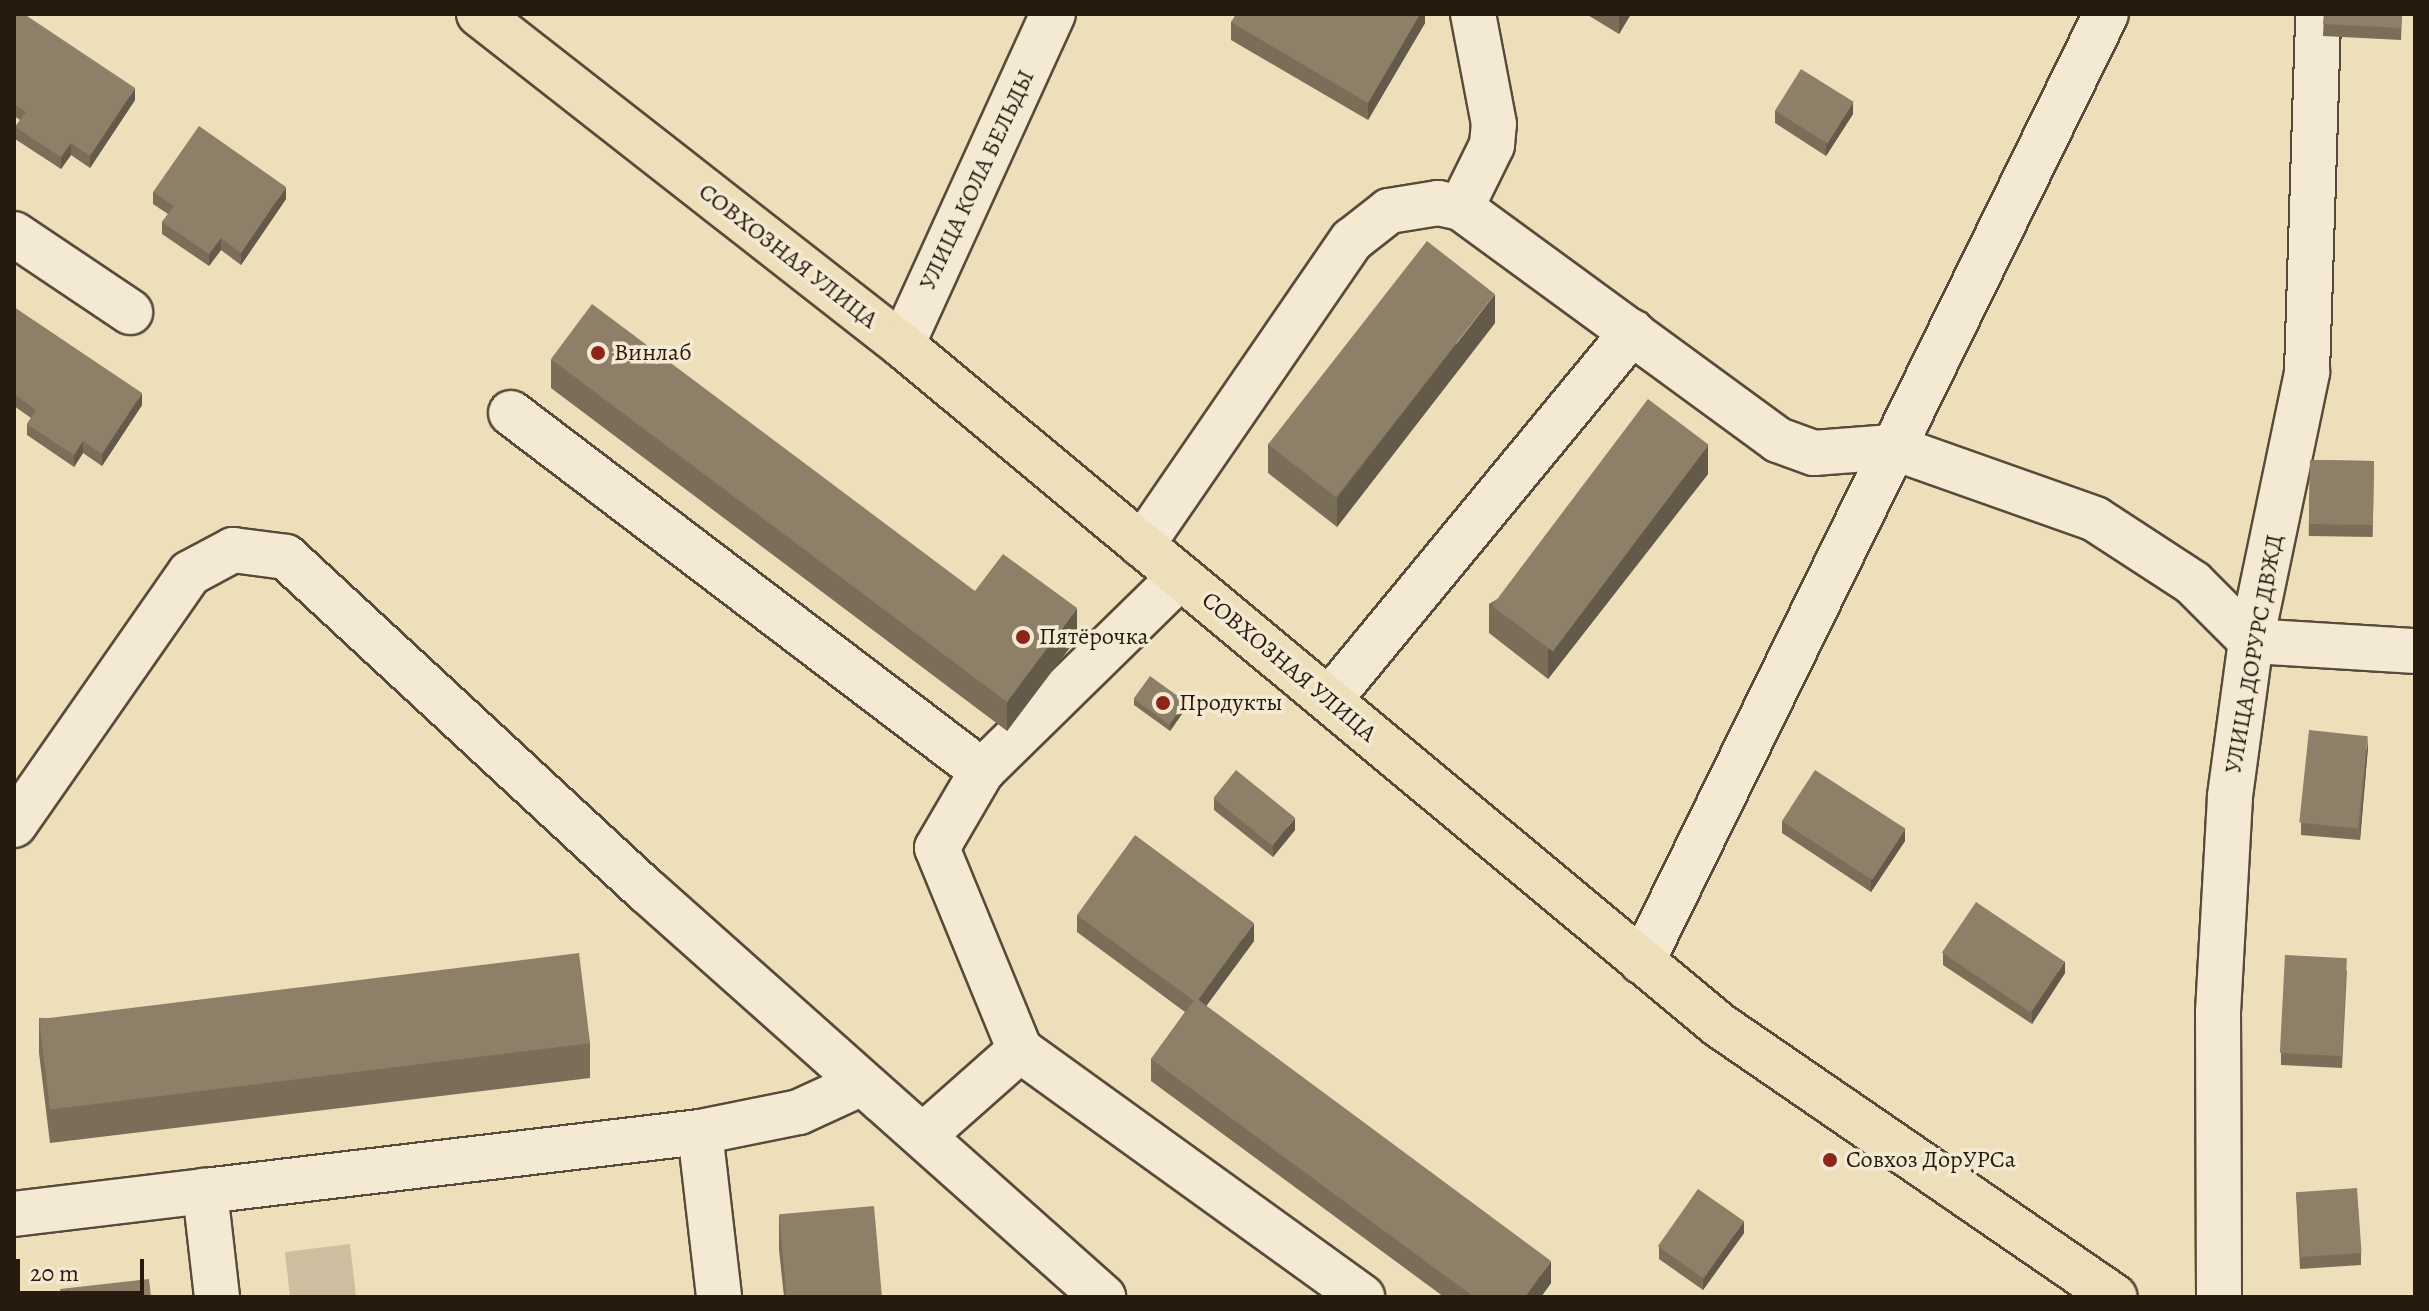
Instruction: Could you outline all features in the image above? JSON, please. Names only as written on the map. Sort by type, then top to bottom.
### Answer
[{"type":"main road","name":"СОВХОЗНАЯ УЛИЦА","points":[[479,14],[902,345],[1719,1025],[2115,1297]]},
{"type":"street","name":"УЛИЦА КОЛА БЕЛЬДЫ","points":[[902,345],[1053,14]]},
{"type":"street","points":[[1461,208],[1492,145],[1494,124],[1473,14]]},
{"type":"street","points":[[1642,962],[2106,14]]},
{"type":"street","name":"УЛИЦА ДОРУРС ДВЖД","points":[[2219,1297],[2218,1012],[2230,796],[2251,641],[2307,372],[2318,14]]},
{"type":"street","points":[[1142,545],[1352,240],[1389,211],[1438,203],[1461,208],[1778,440],[1814,453],[1892,447],[2095,519],[2193,583],[2251,641],[2415,651]]},
{"type":"street","points":[[14,234],[130,312]]},
{"type":"street","points":[[1329,700],[1632,332]]},
{"type":"street","points":[[511,413],[982,771]]},
{"type":"street","points":[[14,825],[190,573],[233,550],[286,557],[862,1083],[925,1134],[1103,1297]]},
{"type":"street","points":[[1180,577],[982,771],[937,848],[1020,1050],[1362,1297]]},
{"type":"street","points":[[925,1134],[1020,1050]]},
{"type":"street","points":[[14,1214],[700,1132],[799,1112],[862,1083]]},
{"type":"street","points":[[700,1132],[719,1297]]},
{"type":"street","points":[[205,1191],[217,1297]]},
{"type":"shaded area","points":[[350,1244],[356,1297],[290,1297],[285,1252]]},
{"type":"building","points":[[14,14],[24,14],[135,88],[90,156],[71,143],[61,157],[15,127],[26,112],[14,104]]},
{"type":"building","points":[[1236,14],[1420,14],[1368,103],[1231,22]]},
{"type":"building","points":[[2324,14],[2402,14],[2401,28],[2323,24]]},
{"type":"building","points":[[1801,69],[1854,102],[1828,143],[1775,111]]},
{"type":"building","points":[[199,126],[286,187],[241,253],[221,238],[209,254],[162,222],[174,206],[153,192]]},
{"type":"building","points":[[1427,241],[1495,294],[1336,497],[1268,444]]},
{"type":"building","points":[[592,304],[975,591],[1003,554],[1077,608],[1007,702],[551,359]]},
{"type":"building","points":[[14,307],[142,393],[102,454],[83,441],[74,455],[27,424],[36,410],[14,394]]},
{"type":"building","points":[[1648,399],[1709,445],[1553,652],[1492,606]]},
{"type":"building","points":[[2310,460],[2374,461],[2373,525],[2309,524]]},
{"type":"building","points":[[1150,676],[1186,702],[1169,725],[1134,699]]},
{"type":"building","points":[[2309,730],[2368,736],[2358,829],[2299,822]]},
{"type":"building","points":[[1236,770],[1295,818],[1272,846],[1213,798]]},
{"type":"building","points":[[1815,770],[1906,829],[1872,880],[1782,821]]},
{"type":"building","points":[[1135,835],[1254,923],[1198,1000],[1196,998],[1194,1001],[1077,915]]},
{"type":"building","points":[[1976,902],[2065,962],[2031,1012],[1942,953]]},
{"type":"building","points":[[579,953],[590,1043],[50,1110],[39,1019]]},
{"type":"building","points":[[2285,955],[2347,958],[2342,1056],[2280,1053]]},
{"type":"building","points":[[1196,998],[1551,1261],[1525,1297],[1474,1297],[1151,1059]]},
{"type":"building","points":[[2357,1188],[2362,1253],[2301,1257],[2296,1192]]},
{"type":"building","points":[[1698,1189],[1744,1221],[1704,1278],[1658,1246]]},
{"type":"building","points":[[874,1206],[882,1297],[787,1297],[779,1214]]},
{"type":"building","points":[[149,1279],[151,1297],[61,1297],[60,1289]]},
{"type":"place","name":"Винлаб","points":[[598,353]]},
{"type":"place","name":"Пятёрочка","points":[[1023,637]]},
{"type":"place","name":"Продукты","points":[[1163,703]]},
{"type":"place","name":"Совхоз ДорУPCа","points":[[1830,1160]]}]
